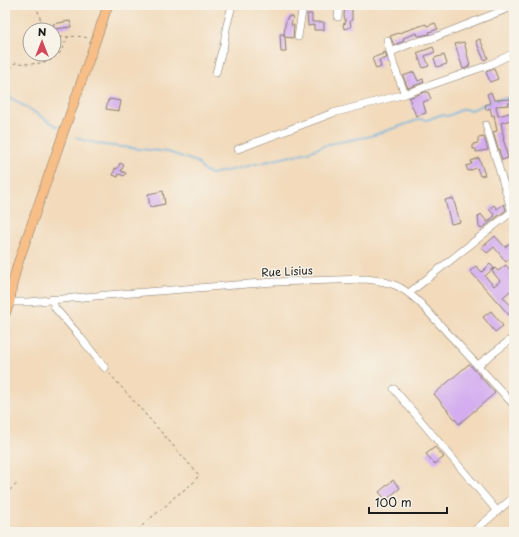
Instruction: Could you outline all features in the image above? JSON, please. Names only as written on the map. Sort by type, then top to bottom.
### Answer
[{"type":"main road","points":[[5,314],[10,302],[8,285],[17,266],[108,5]]},
{"type":"street","points":[[216,73],[232,5]]},
{"type":"street","points":[[298,37],[303,5]]},
{"type":"street","points":[[338,18],[339,5]]},
{"type":"street","points":[[391,52],[412,43],[433,38],[514,6]]},
{"type":"street","points":[[387,40],[394,66],[405,94]]},
{"type":"street","points":[[238,149],[333,113],[405,94],[489,65],[514,53]]},
{"type":"street","points":[[415,289],[513,211],[486,125]]},
{"type":"street","name":"Rue Lisius","points":[[10,302],[28,302],[253,283],[366,278],[380,280],[415,289],[420,303],[514,405]]},
{"type":"street","points":[[52,300],[55,308],[105,368]]},
{"type":"street","points":[[478,365],[514,337]]},
{"type":"street","points":[[394,389],[497,511]]},
{"type":"street","points":[[473,532],[514,497]]},
{"type":"street","points":[[509,532],[514,527]]},
{"type":"path","points":[[36,5],[41,22]]},
{"type":"path","points":[[6,73],[15,63],[31,64],[48,62],[60,53],[68,36]]},
{"type":"path","points":[[62,37],[77,36],[96,40]]},
{"type":"path","points":[[105,368],[199,475],[190,485],[172,499],[136,532]]},
{"type":"path","points":[[5,494],[18,483]]},
{"type":"building","points":[[350,6],[350,9],[352,9],[352,20],[350,21],[351,27],[344,29],[343,24],[346,23],[344,16],[345,7]]},
{"type":"building","points":[[307,14],[312,14],[312,22],[324,22],[324,30],[314,30],[314,25],[308,26]]},
{"type":"building","points":[[289,16],[293,17],[291,25],[294,25],[293,38],[285,37],[286,52],[281,52],[280,34],[284,34],[284,36],[285,25]]},
{"type":"building","points":[[70,21],[71,27],[62,28],[62,22]]},
{"type":"building","points":[[435,23],[438,29],[429,32],[430,34],[418,36],[417,33],[403,38],[404,41],[394,45],[390,36],[426,24],[427,26]]},
{"type":"building","points":[[480,39],[488,58],[484,60],[476,41]]},
{"type":"building","points":[[464,42],[470,65],[468,66],[469,67],[463,69],[455,44]]},
{"type":"building","points":[[433,47],[435,52],[425,56],[429,66],[423,68],[417,53]]},
{"type":"building","points":[[385,52],[387,58],[379,60],[381,67],[376,69],[372,58]]},
{"type":"building","points":[[444,55],[447,64],[437,67],[434,58]]},
{"type":"building","points":[[494,69],[498,79],[490,82],[486,72]]},
{"type":"building","points":[[414,72],[418,81],[423,79],[424,82],[408,88],[403,76]]},
{"type":"building","points":[[428,92],[431,99],[423,102],[426,113],[416,116],[409,98]]},
{"type":"building","points":[[491,92],[494,100],[512,99],[512,103],[508,103],[509,105],[496,106],[498,116],[513,112],[514,117],[514,119],[501,123],[508,158],[502,160],[499,151],[500,149],[498,149],[493,132],[497,131],[494,115],[492,116],[490,108],[486,110],[485,105],[490,103],[487,94]]},
{"type":"building","points":[[109,99],[121,101],[119,111],[106,109]]},
{"type":"building","points":[[484,137],[488,150],[476,152],[476,149],[473,149],[473,144],[478,143],[478,138]]},
{"type":"building","points":[[479,158],[485,175],[480,176],[477,168],[468,171],[466,166],[472,164],[471,161]]},
{"type":"building","points":[[120,163],[124,165],[121,171],[126,173],[124,176],[119,174],[118,177],[113,175],[115,168],[117,169]]},
{"type":"building","points":[[514,173],[514,201],[509,185],[512,184],[508,175]]},
{"type":"building","points":[[163,191],[165,204],[150,207],[148,194]]},
{"type":"building","points":[[453,198],[460,222],[451,224],[445,200]]},
{"type":"building","points":[[504,204],[506,210],[481,229],[479,227],[478,217],[481,214],[487,222],[495,216],[489,209],[494,205],[497,209]]},
{"type":"building","points":[[495,236],[505,247],[514,240],[514,255],[506,262],[494,247],[487,253],[481,247]]},
{"type":"building","points":[[490,264],[494,268],[485,276],[494,286],[500,281],[492,271],[495,268],[498,271],[506,265],[512,272],[514,270],[514,288],[503,297],[514,309],[509,315],[470,271],[476,266],[482,272]]},
{"type":"building","points":[[491,311],[503,326],[495,332],[483,317]]},
{"type":"building","points":[[469,364],[495,393],[459,424],[434,394]]},
{"type":"building","points":[[435,447],[444,457],[435,464],[426,454]]},
{"type":"building","points":[[393,480],[400,488],[386,500],[379,492]]},
{"type":"waterway","points":[[5,94],[58,127]]},
{"type":"waterway","points":[[76,137],[104,145],[168,152],[197,162],[203,170],[211,174],[308,152],[329,144],[371,136],[421,119],[427,120],[440,115],[448,116],[463,109],[471,110],[498,99],[514,98]]}]
